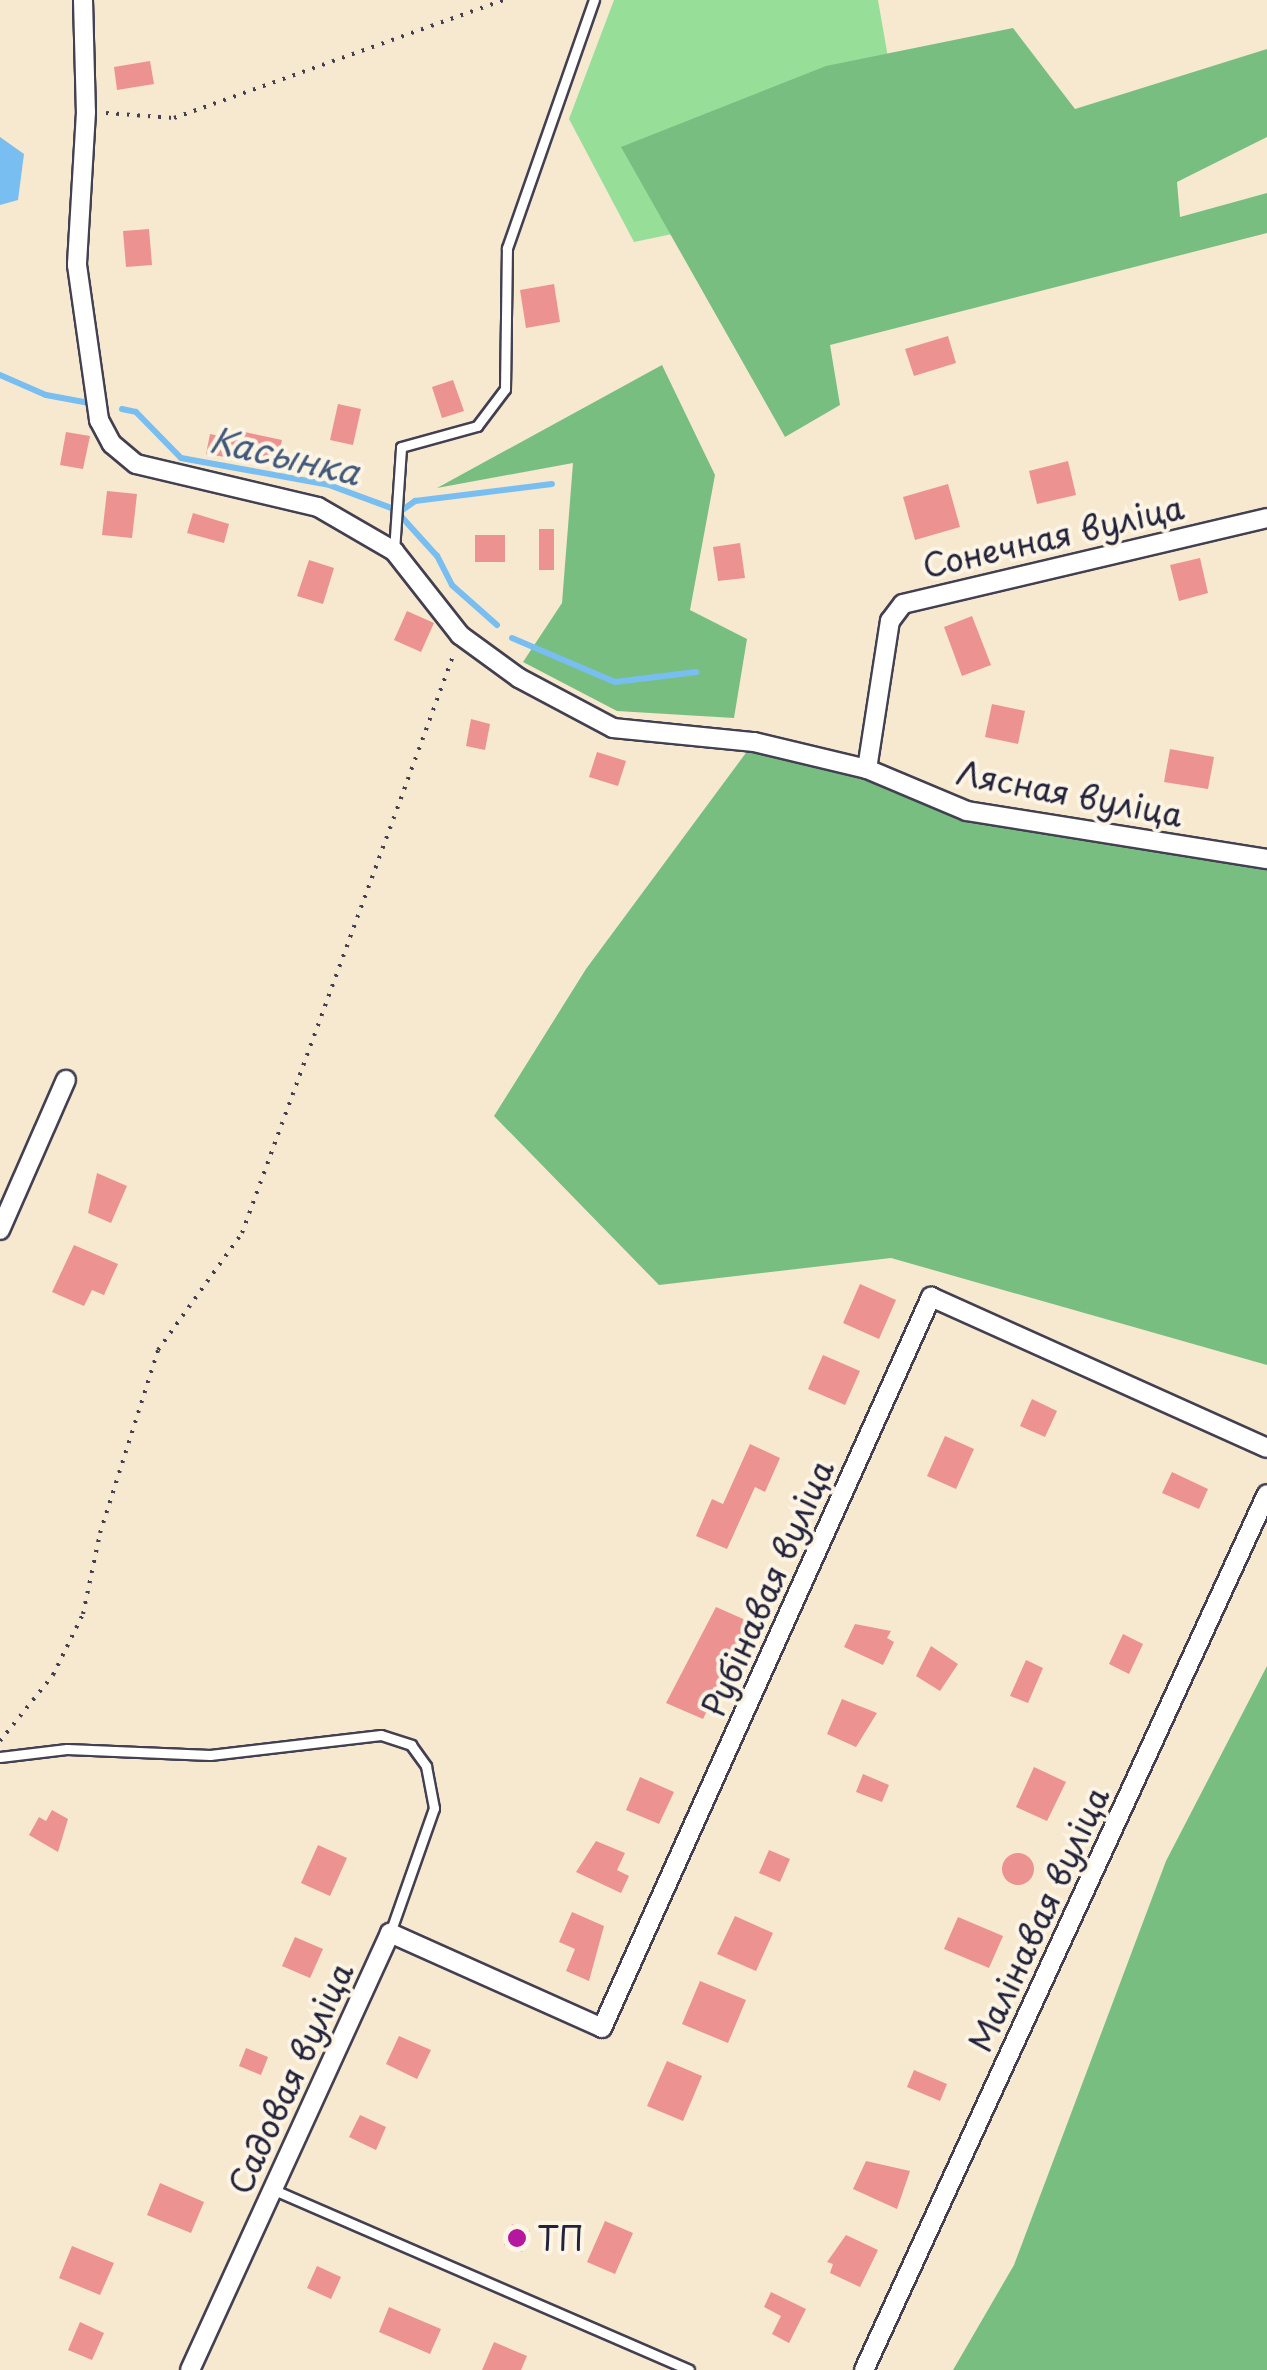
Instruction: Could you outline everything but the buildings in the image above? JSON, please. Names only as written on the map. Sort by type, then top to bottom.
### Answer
[{"type":"street","points":[[83,0],[86,112],[77,265],[99,420],[112,444],[136,464],[318,507],[394,551]]},
{"type":"street","name":"Сонечная вуліца","points":[[867,770],[890,621],[903,604],[1267,518]]},
{"type":"street","name":"Лясная вуліца","points":[[394,551],[460,635],[519,678],[614,728],[754,742],[867,770],[968,812],[1267,859]]},
{"type":"street","points":[[0,1230],[66,1080]]},
{"type":"street","name":"Рубінавая вуліца","points":[[390,1933],[602,2028],[932,1297],[1267,1448]]},
{"type":"street","name":"Малінавая вуліца","points":[[864,2370],[1267,1494]]},
{"type":"street","name":"Садовая вуліца","points":[[190,2370],[390,1933]]},
{"type":"lane","points":[[394,551],[401,447],[477,426],[505,389],[507,248],[594,0]]},
{"type":"lane","name":"Садовая вуліца","points":[[0,1758],[67,1750],[210,1755],[382,1735],[411,1746],[426,1766],[434,1808],[390,1933]]},
{"type":"lane","points":[[271,2189],[689,2370]]},
{"type":"path","points":[[86,112],[174,118],[504,0]]},
{"type":"path","points":[[0,1740],[52,1675],[83,1614],[100,1533],[158,1350],[242,1233],[460,635]]},
{"type":"green space","points":[[614,0],[878,0],[910,184],[634,242],[569,119]]},
{"type":"green space","points":[[1013,28],[1075,109],[1267,49],[1267,137],[1177,182],[1180,217],[1267,193],[1267,233],[830,345],[840,405],[785,437],[621,147],[826,66]]},
{"type":"green space","points":[[662,365],[715,475],[690,610],[747,639],[734,718],[617,711],[523,662],[562,603],[573,463],[437,488]]},
{"type":"green space","points":[[754,742],[867,769],[967,811],[1267,859],[1267,1365],[891,1258],[659,1285],[494,1116],[586,969]]},
{"type":"green space","points":[[1267,1666],[1267,2370],[953,2370],[1014,2265],[1166,1861]]},
{"type":"water","points":[[0,137],[24,154],[18,200],[0,205]]},
{"type":"waterway","name":"Касынка","points":[[0,375],[46,395],[89,403]]},
{"type":"waterway","name":"Касынка","points":[[122,409],[136,412],[181,458],[329,485],[394,509]]},
{"type":"waterway","name":"Касынка","points":[[497,625],[452,585],[437,556],[398,513],[415,501],[552,484]]},
{"type":"waterway","points":[[512,638],[615,682],[696,672]]},
{"type":"place","name":"ТП","points":[[517,2238]]}]
